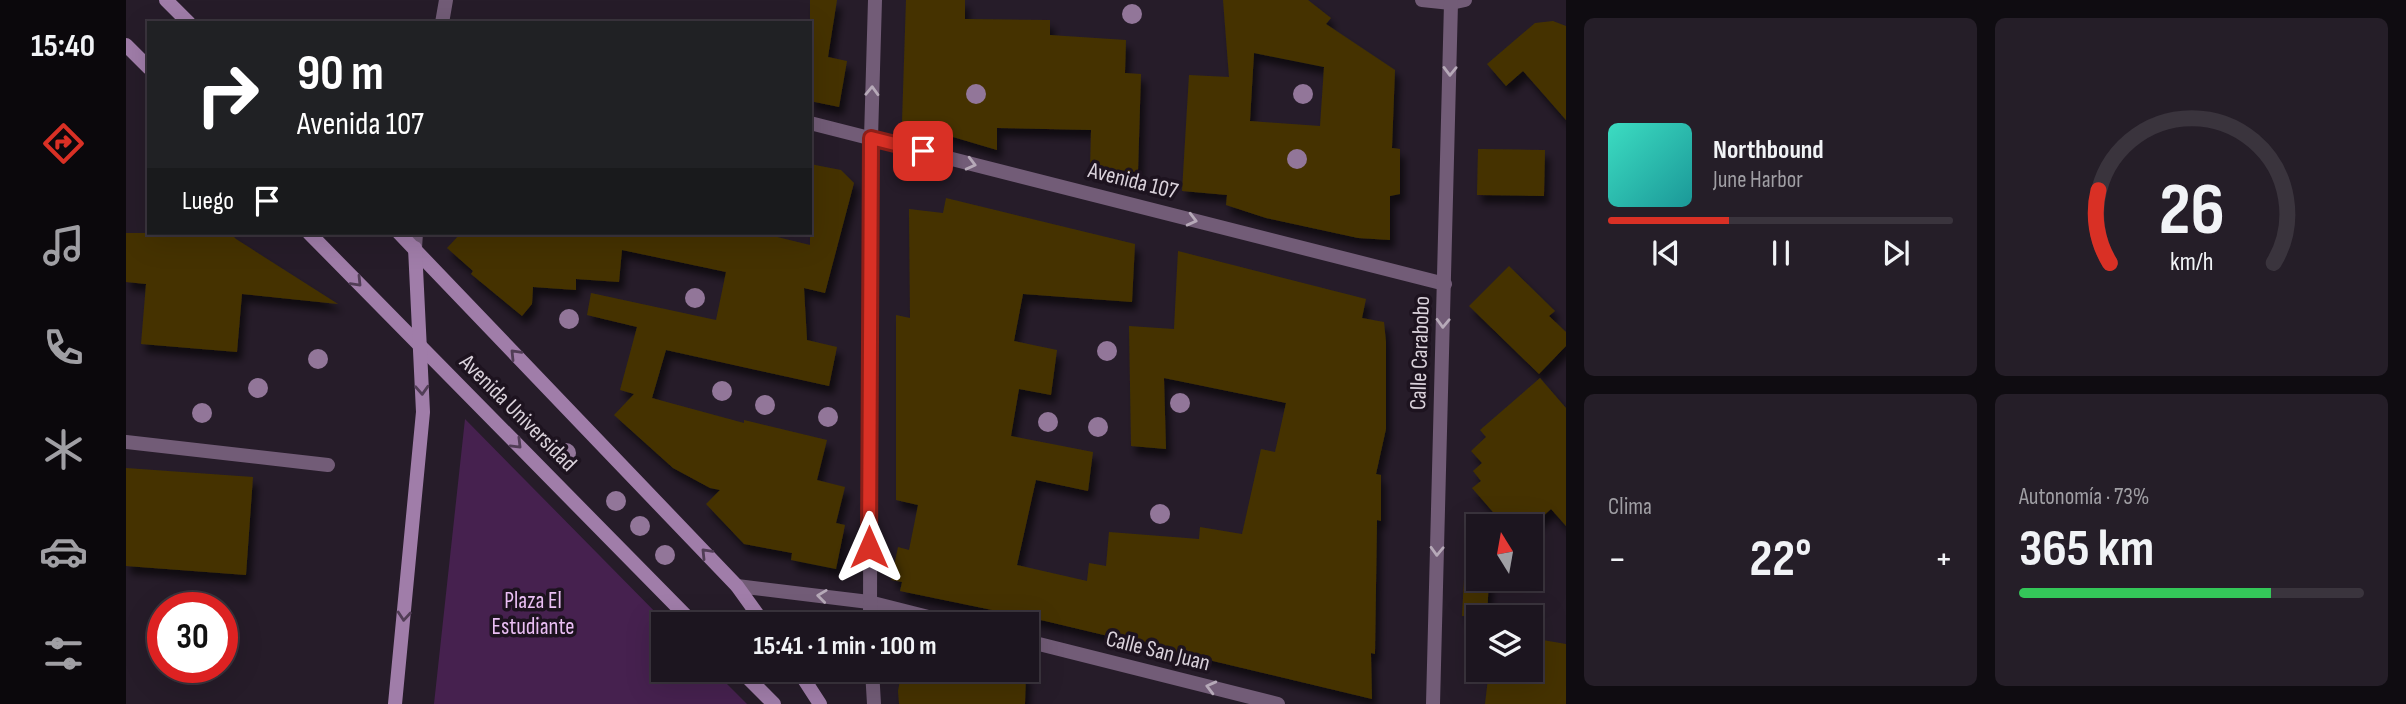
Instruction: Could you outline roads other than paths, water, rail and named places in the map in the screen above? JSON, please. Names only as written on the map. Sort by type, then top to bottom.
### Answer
[{"type":"street","points":[[166,0],[187,21]]},
{"type":"street","points":[[442,21],[446,0]]},
{"type":"street","points":[[869,612],[871,138],[875,0]]},
{"type":"street","points":[[1423,0],[1458,2]]},
{"type":"street","name":"Calle Carabobo","points":[[1433,704],[1445,284],[1458,2]]},
{"type":"street","points":[[126,45],[147,66]]},
{"type":"street","name":"Avenida 107","points":[[812,123],[1445,284]]},
{"type":"street","name":"Avenida Universidad","points":[[311,235],[682,612]]},
{"type":"street","name":"Avenida Universidad","points":[[401,235],[737,586],[756,612]]},
{"type":"street","points":[[395,704],[423,412],[416,235]]},
{"type":"street","points":[[126,442],[328,465]]},
{"type":"street","points":[[737,586],[869,602],[909,612]]},
{"type":"street","name":"Calle San Juan","points":[[1039,644],[1278,704]]},
{"type":"street","points":[[752,682],[774,704]]},
{"type":"street","points":[[806,682],[820,704]]},
{"type":"street","points":[[873,682],[874,704]]},
{"type":"park label","name":"Plaza El Estudiante","points":[[533,614]]}]
